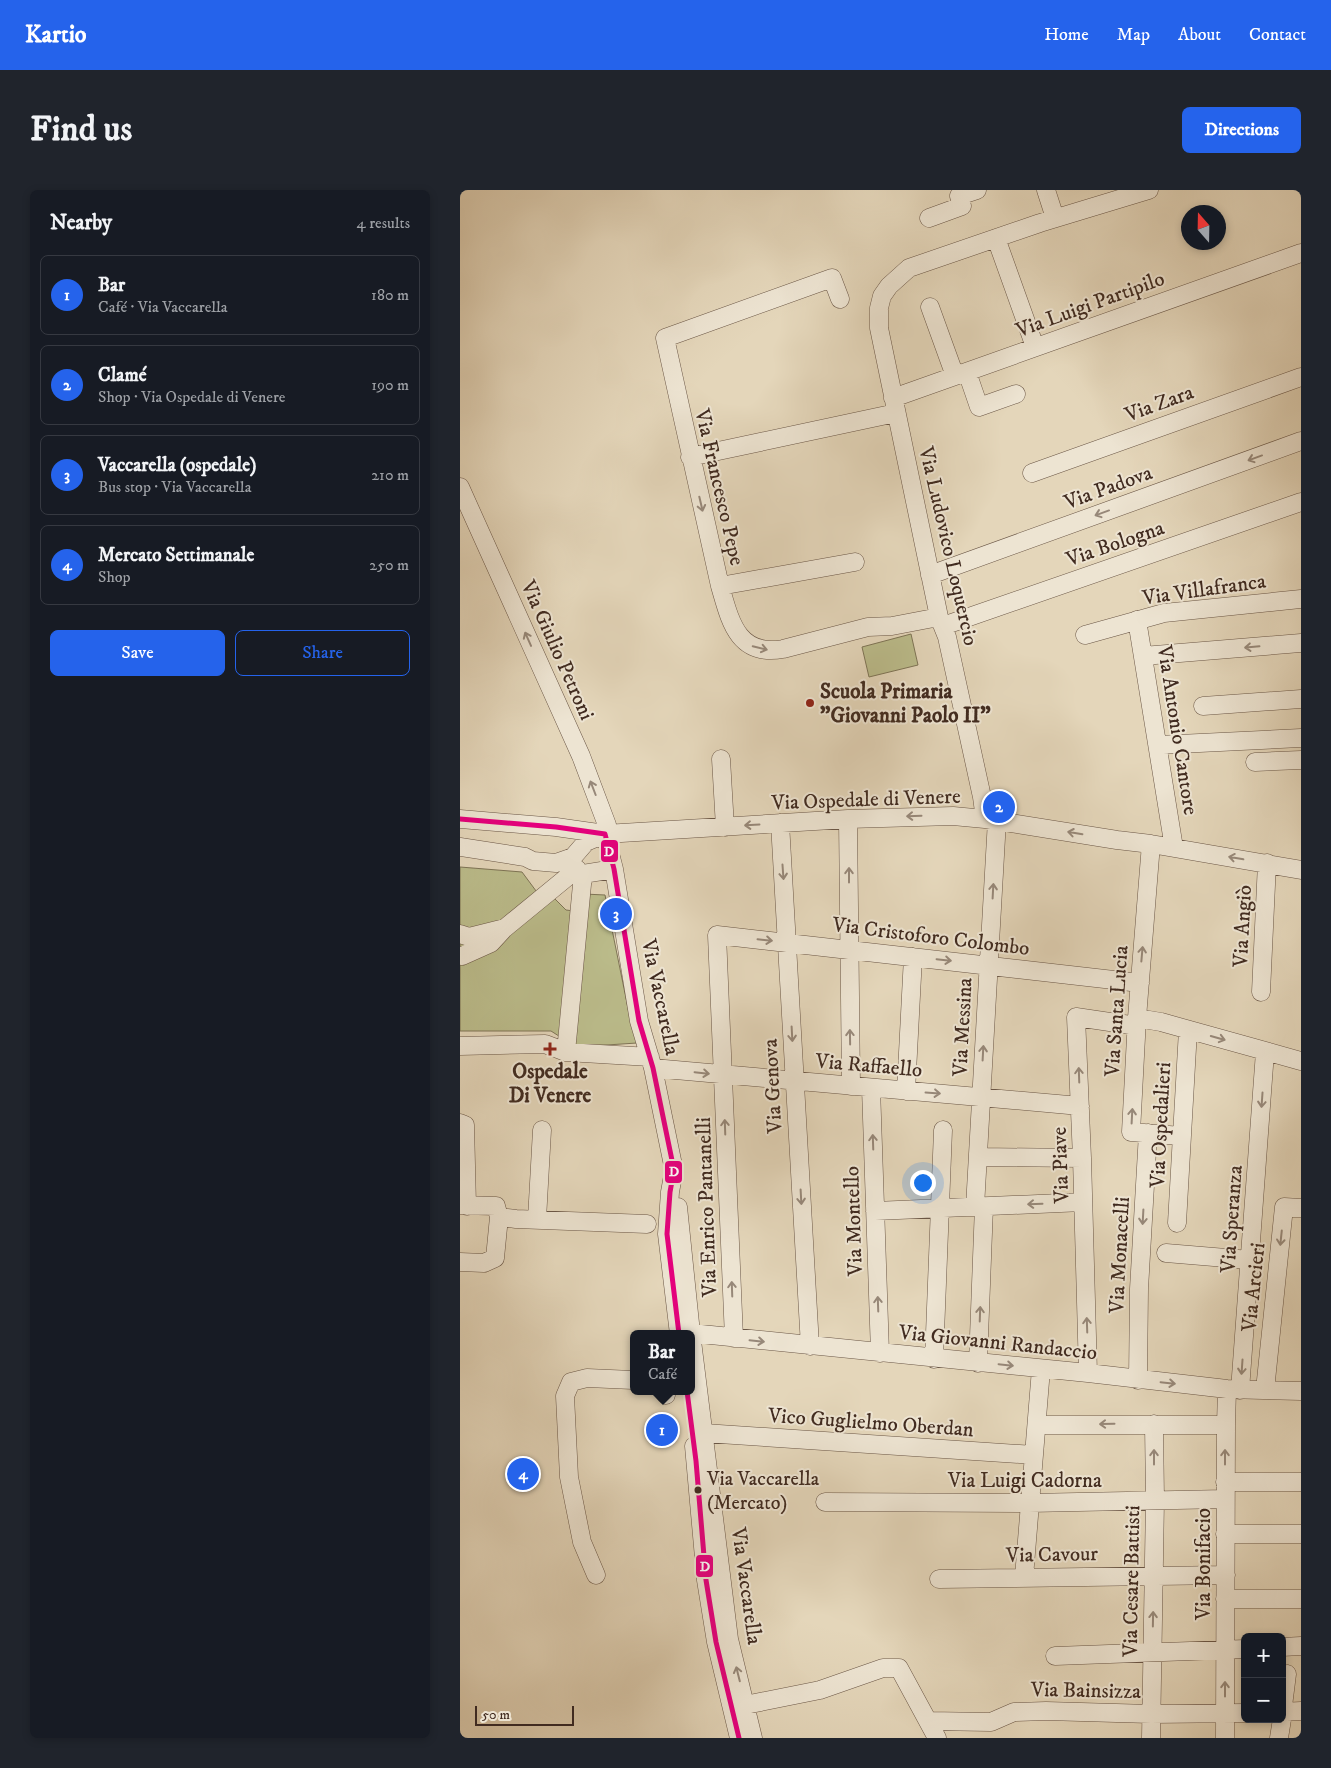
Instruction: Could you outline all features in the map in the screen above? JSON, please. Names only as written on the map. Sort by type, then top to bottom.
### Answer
[{"type":"street","points":[[929,218],[962,206],[959,196],[977,190]]},
{"type":"street","points":[[1046,190],[1055,218]]},
{"type":"street","points":[[1035,348],[996,238],[1149,190]]},
{"type":"street","name":"Via Ludovico Loquercio","points":[[991,820],[978,778],[947,637],[941,622],[930,574],[879,328],[879,308],[882,296],[889,286],[909,268],[996,238]]},
{"type":"street","name":"Via Luigi Partipilo","points":[[690,457],[895,405],[961,374],[1301,253]]},
{"type":"street","name":"Via Francesco Pepe","points":[[840,299],[832,278],[664,338],[720,586],[730,621],[739,636],[752,646],[765,650],[783,649],[868,626],[941,622]]},
{"type":"street","points":[[930,307],[961,374],[979,407],[1016,394]]},
{"type":"street","name":"Via Zara","points":[[1032,473],[1301,377]]},
{"type":"street","name":"Via Padova","points":[[930,574],[1301,441]]},
{"type":"street","name":"Via Giulio Petroni","points":[[460,487],[581,756],[607,825],[605,834]]},
{"type":"street","name":"Via Bologna","points":[[941,622],[1301,502]]},
{"type":"street","points":[[720,586],[855,562]]},
{"type":"street","name":"Via Villafranca","points":[[1085,634],[1164,613],[1301,599]]},
{"type":"street","name":"Via Antonio Cantore","points":[[1137,620],[1174,848]]},
{"type":"street","points":[[1143,656],[1301,644]]},
{"type":"street","points":[[1203,706],[1301,699]]},
{"type":"street","points":[[1158,745],[1301,738]]},
{"type":"street","points":[[721,759],[725,827]]},
{"type":"street","points":[[1255,762],[1301,760]]},
{"type":"street","name":"Via Ospedale di Venere","points":[[460,819],[556,827],[605,834],[848,819],[953,816],[1151,844],[1301,870]]},
{"type":"street","points":[[848,819],[851,1086]]},
{"type":"street","name":"Via Messina","points":[[978,1363],[980,1207],[978,1157],[988,965],[991,820]]},
{"type":"street","name":"Via Genova","points":[[780,824],[810,1346]]},
{"type":"street","points":[[566,1052],[578,867],[586,842],[605,834]]},
{"type":"street","name":"Via Vaccarella","points":[[605,834],[614,869],[638,1021],[652,1062],[674,1170],[685,1330]]},
{"type":"street","name":"Via Santa Lucia","points":[[1151,844],[1137,1022],[1131,1132],[1181,1136]]},
{"type":"street","points":[[460,847],[525,857],[532,861],[578,867],[614,869]]},
{"type":"street","name":"Via Angiò","points":[[1261,992],[1267,863]]},
{"type":"street","points":[[461,960],[491,943],[505,928],[578,867]]},
{"type":"street","points":[[461,960],[464,935],[505,928]]},
{"type":"street","name":"Via Cristoforo Colombo","points":[[717,935],[1140,983]]},
{"type":"street","name":"Via Enrico Pantanelli","points":[[717,935],[734,1338]]},
{"type":"street","points":[[906,1091],[913,956]]},
{"type":"street","name":"Via Piave","points":[[1088,1373],[1076,1017],[1137,1022]]},
{"type":"street","points":[[1137,1022],[1161,1022],[1301,1061]]},
{"type":"street","name":"Via Ospedalieri","points":[[1177,1223],[1188,1030]]},
{"type":"street","name":"Via Raffaello","points":[[460,1046],[545,1044],[566,1052],[623,1054],[652,1062],[723,1075],[1080,1106]]},
{"type":"street","name":"Via Speranza","points":[[1234,1390],[1250,1260],[1265,1052]]},
{"type":"street","name":"Via Montello","points":[[871,1088],[880,1353]]},
{"type":"street","points":[[460,1262],[484,1264],[495,1258],[499,1216],[496,1206],[462,1203],[462,1124]]},
{"type":"street","points":[[537,1219],[542,1130]]},
{"type":"street","points":[[934,1358],[943,1130]]},
{"type":"street","name":"Via Monacelli","points":[[1138,1380],[1139,1289],[1148,1133]]},
{"type":"street","points":[[978,1157],[1082,1158]]},
{"type":"street","points":[[875,1211],[1083,1202]]},
{"type":"street","name":"Via Arcieri","points":[[1265,1390],[1284,1207],[1301,1208]]},
{"type":"street","points":[[499,1216],[516,1219],[647,1224]]},
{"type":"street","points":[[1166,1253],[1250,1260]]},
{"type":"street","name":"Via Giovanni Randaccio","points":[[695,1335],[1088,1373],[1234,1390],[1301,1391]]},
{"type":"street","points":[[1024,1577],[1041,1369]]},
{"type":"street","points":[[596,1576],[582,1542],[569,1477],[565,1396],[571,1382],[587,1378],[630,1380]]},
{"type":"street","name":"Via Vaccarella","points":[[695,1386],[704,1433],[719,1566],[739,1707],[739,1738]]},
{"type":"street","name":"Via Bonifacio","points":[[1225,1738],[1226,1425],[1234,1390]]},
{"type":"street","name":"Via Vaccarella","points":[[688,1395],[696,1461],[706,1580],[716,1642],[739,1707],[754,1738]]},
{"type":"street","name":"Via Cesare Battisti","points":[[1152,1738],[1154,1424]]},
{"type":"street","points":[[1037,1425],[1226,1425]]},
{"type":"street","name":"Vico Guglielmo Oberdan","points":[[704,1433],[1034,1456]]},
{"type":"street","name":"Via Luigi Cadorna","points":[[825,1502],[1029,1503],[1155,1500],[1301,1482]]},
{"type":"street","points":[[1225,1534],[1301,1534]]},
{"type":"street","name":"Via Cavour","points":[[939,1579],[1226,1575]]},
{"type":"street","points":[[1225,1599],[1301,1599]]},
{"type":"street","points":[[1286,1647],[1301,1646]]},
{"type":"street","points":[[1055,1656],[1241,1649]]},
{"type":"street","points":[[739,1707],[820,1690],[883,1668],[899,1668],[937,1738]]},
{"type":"street","points":[[1286,1682],[1287,1674]]},
{"type":"street","name":"Via Bainsizza","points":[[928,1721],[991,1722],[1014,1712],[1046,1711],[1151,1714],[1241,1713]]},
{"type":"street","points":[[1286,1713],[1301,1711]]},
{"type":"street","points":[[1279,1738],[1281,1723]]},
{"type":"green space","points":[[911,634],[918,665],[869,677],[862,647]]},
{"type":"green space","points":[[460,867],[522,872],[545,903],[553,897],[566,910],[583,912],[584,894],[605,895],[630,1018],[637,1043],[576,1047],[551,1031],[460,1031]]},
{"type":"transit line","name":"D","points":[[460,819],[556,827],[605,834],[614,869],[639,1021],[653,1068],[674,1170],[670,1192],[667,1234],[679,1330]]},
{"type":"transit line","name":"D","points":[[688,1395],[696,1461],[706,1580],[716,1642],[739,1738]]},
{"type":"place","name":"Scuola Primaria \"Giovanni Paolo II\"","points":[[810,703]]},
{"type":"place","name":"Clamé","points":[[999,807]]},
{"type":"place","name":"Vaccarella (ospedale)","points":[[616,914]]},
{"type":"place","name":"Ospedale Di Venere","points":[[550,1049]]},
{"type":"place","name":"Bar","points":[[662,1430]]},
{"type":"place","name":"Mercato Settimanale","points":[[523,1474]]},
{"type":"place","name":"Via Vaccarella (Mercato)","points":[[698,1490]]}]
